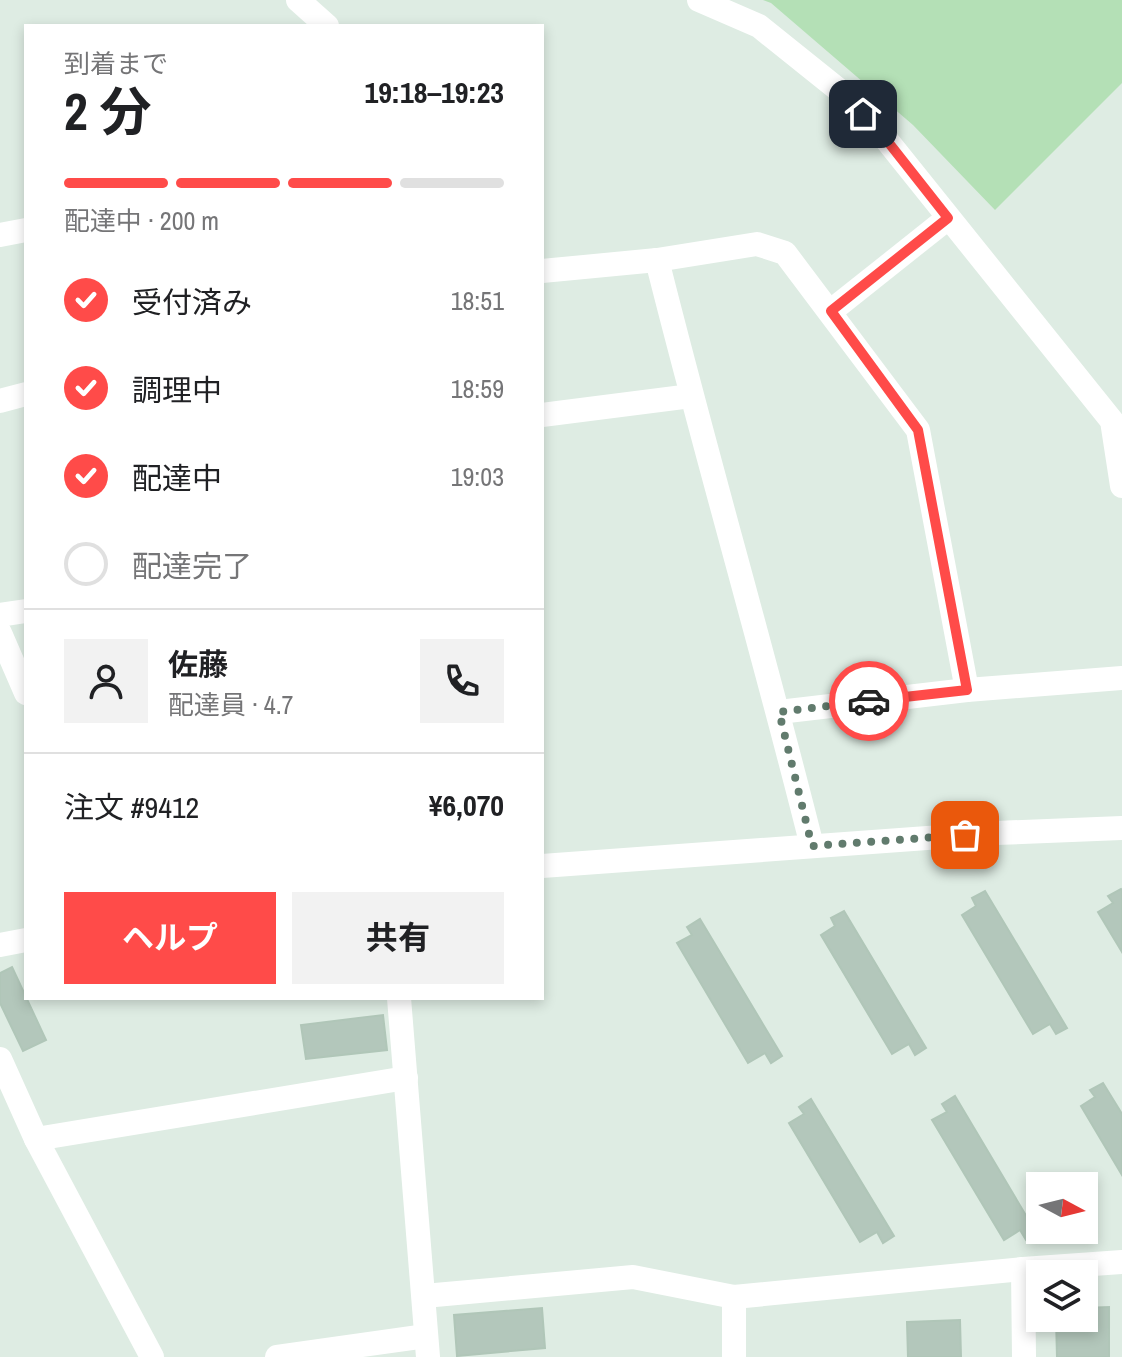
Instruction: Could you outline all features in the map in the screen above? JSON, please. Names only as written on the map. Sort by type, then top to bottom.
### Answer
[{"type":"street","points":[[298,0],[325,24]]},
{"type":"street","points":[[699,0],[759,26],[845,95],[881,133],[1112,421],[1122,486]]},
{"type":"street","points":[[831,311],[948,218]]},
{"type":"street","points":[[0,235],[24,230]]},
{"type":"street","points":[[544,271],[657,260],[757,244],[785,253],[918,430],[967,690]]},
{"type":"street","points":[[657,260],[812,846]]},
{"type":"street","points":[[0,401],[24,395]]},
{"type":"street","points":[[544,415],[691,396]]},
{"type":"street","points":[[0,615],[24,611]]},
{"type":"street","points":[[0,633],[24,688]]},
{"type":"street","points":[[779,712],[967,690],[1122,678]]},
{"type":"street","points":[[544,866],[996,833],[1122,828]]},
{"type":"street","points":[[0,945],[24,940]]},
{"type":"street","points":[[277,1357],[427,1346],[399,1000]]},
{"type":"street","points":[[0,1059],[36,1139],[152,1357]]},
{"type":"street","points":[[36,1139],[406,1078]]},
{"type":"street","points":[[424,1296],[633,1277],[734,1297],[1122,1262]]},
{"type":"street","points":[[1023,1269],[1024,1357]]},
{"type":"street","points":[[734,1297],[734,1357]]},
{"type":"green space","points":[[763,0],[1122,0],[1122,83],[995,210],[913,125],[771,3]]},
{"type":"building","points":[[1121,889],[1122,952],[1098,912],[1113,903],[1108,896]]},
{"type":"building","points":[[985,891],[1067,1028],[1056,1034],[1050,1024],[1033,1034],[962,915],[976,906],[972,898]]},
{"type":"building","points":[[844,911],[926,1048],[915,1055],[909,1044],[892,1054],[821,935],[835,926],[831,918]]},
{"type":"building","points":[[700,919],[782,1056],[771,1063],[765,1053],[748,1063],[677,943],[692,935],[687,927]]},
{"type":"building","points":[[12,967],[24,993],[24,1000],[27,1000],[46,1040],[23,1051],[0,1003],[0,973]]},
{"type":"building","points":[[383,1015],[387,1050],[306,1059],[301,1025]]},
{"type":"building","points":[[1103,1083],[1122,1114],[1122,1175],[1081,1106],[1095,1097],[1090,1090]]},
{"type":"building","points":[[955,1096],[1026,1215],[1026,1240],[1020,1230],[1004,1240],[932,1120],[947,1112],[942,1104]]},
{"type":"building","points":[[811,1099],[894,1236],[883,1243],[877,1232],[860,1242],[789,1123],[804,1114],[799,1107]]},
{"type":"building","points":[[1098,1307],[1109,1307],[1109,1357],[1057,1357],[1056,1332],[1098,1332]]},
{"type":"building","points":[[542,1308],[545,1348],[457,1356],[454,1315]]},
{"type":"building","points":[[960,1320],[961,1357],[908,1357],[907,1322]]},
{"type":"way so far","points":[[869,701],[779,712],[812,846],[965,835]]},
{"type":"route","points":[[863,114],[948,218],[831,311],[918,430],[967,690],[869,701]]}]
